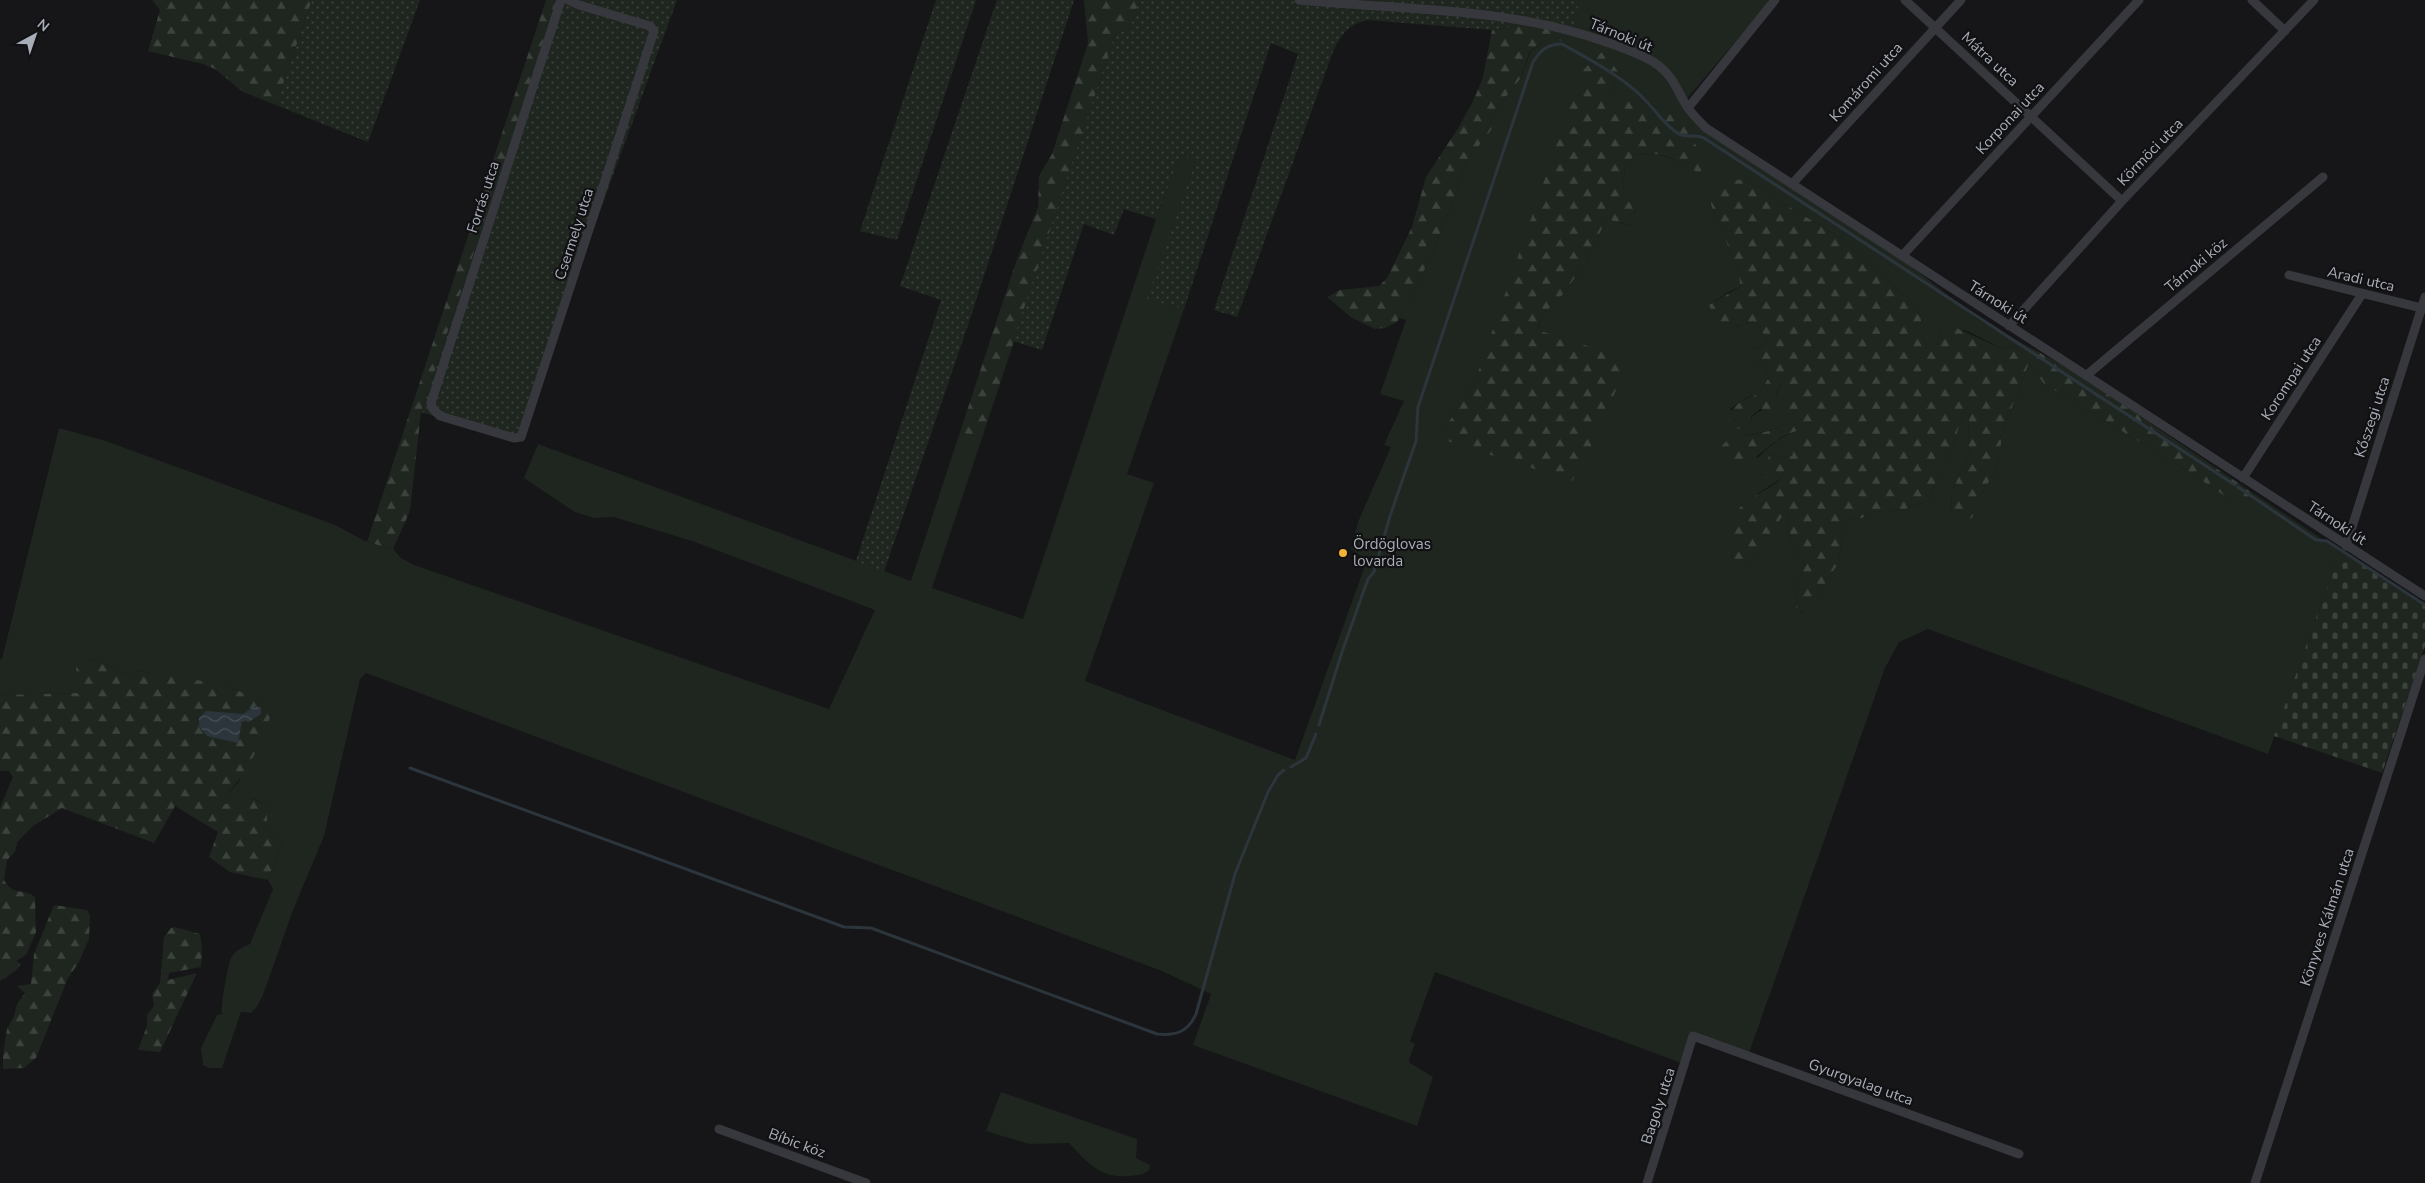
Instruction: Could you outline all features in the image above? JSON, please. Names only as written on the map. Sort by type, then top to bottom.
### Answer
[{"type":"street","name":"Forrás utca","points":[[431,403],[561,0]]},
{"type":"street","name":"Csermely utca","points":[[431,403],[432,409],[440,416],[514,438],[521,436],[654,31],[650,26],[568,0]]},
{"type":"street","name":"Tárnoki út","points":[[1299,0],[1489,16],[1566,30],[1636,53],[1654,63],[1668,75],[1679,88],[1688,108],[1706,128],[2009,326],[2088,374],[2346,546],[2425,596]]},
{"type":"street","points":[[1688,108],[1775,0]]},
{"type":"street","name":"Mátra utca","points":[[1904,0],[2122,201]]},
{"type":"street","name":"Komáromi utca","points":[[1792,184],[1961,0]]},
{"type":"street","name":"Korponai utca","points":[[1902,256],[2030,115],[2139,0]]},
{"type":"street","points":[[2252,0],[2285,31]]},
{"type":"street","name":"Körmöci utca","points":[[2009,326],[2122,201],[2314,0]]},
{"type":"street","name":"Tárnoki köz","points":[[2088,374],[2323,177]]},
{"type":"street","name":"Aradi utca","points":[[2289,275],[2424,308]]},
{"type":"street","name":"Korompai utca","points":[[2243,478],[2362,294]]},
{"type":"street","name":"Kőszegi utca","points":[[2346,546],[2424,308],[2425,298]]},
{"type":"street","name":"Könyves Kálmán utca","points":[[2255,1183],[2425,659]]},
{"type":"street","name":"Gyurgyalag utca","points":[[1693,1036],[2019,1154]]},
{"type":"street","name":"Bagoly utca","points":[[1647,1183],[1693,1036]]},
{"type":"street","name":"Bíbic köz","points":[[718,1129],[866,1183]]},
{"type":"green space","points":[[152,0],[312,0],[276,105],[243,92],[215,69],[203,64],[148,51],[160,10]]},
{"type":"green space","points":[[312,0],[420,0],[368,142],[276,105]]},
{"type":"green space","points":[[546,0],[558,0],[421,412],[410,511],[393,549],[367,542]]},
{"type":"green space","points":[[558,0],[677,0],[516,442],[421,412]]},
{"type":"green space","points":[[936,0],[976,0],[897,240],[860,231]]},
{"type":"green space","points":[[997,0],[1074,0],[967,328],[884,572],[856,561],[941,300],[900,286]]},
{"type":"green space","points":[[1084,0],[1139,0],[1129,32],[1116,32],[982,438],[960,432],[1016,262],[1038,207],[1039,176],[1052,154],[1088,43]]},
{"type":"green space","points":[[1139,0],[1579,0],[1573,38],[1548,28],[1527,24],[1492,30],[1368,20],[1356,24],[1347,30],[1334,49],[1237,317],[1214,310],[1298,54],[1271,43],[1184,309],[1147,299],[1196,160],[1180,155],[1156,219],[1124,209],[1114,235],[1084,224],[1042,350],[1013,341],[1116,32],[1129,32]]},
{"type":"green space","points":[[1579,0],[1771,0],[1684,102],[1700,123],[1919,272],[1977,319],[2031,348],[2018,346],[2002,349],[1968,331],[1942,326],[1936,346],[1927,346],[1921,332],[1921,316],[1908,299],[1840,238],[1745,179],[1711,205],[1739,273],[1740,287],[1730,291],[1709,305],[1737,327],[1743,323],[1757,324],[1768,341],[1762,346],[1750,349],[1753,364],[1765,367],[1769,377],[1759,394],[1748,397],[1730,409],[1745,427],[1758,412],[1776,407],[1776,395],[1782,383],[1790,401],[1791,411],[1788,419],[1772,430],[1733,436],[1758,458],[1779,440],[1803,429],[1794,455],[1783,457],[1770,455],[1782,478],[1751,498],[1733,533],[1735,546],[1731,557],[1741,566],[1760,556],[1781,517],[1788,510],[1790,541],[1804,563],[1797,591],[1796,607],[1803,614],[1816,609],[1818,595],[1839,562],[1843,531],[1850,520],[1862,518],[1873,512],[1905,509],[1930,500],[1940,470],[1950,458],[1963,412],[1969,414],[1968,457],[1952,491],[1951,513],[1959,521],[1982,493],[1994,473],[2000,452],[2002,433],[2029,363],[2044,384],[2188,471],[2232,501],[2248,501],[2250,491],[2340,551],[2268,754],[1928,629],[1899,642],[1885,668],[1749,1053],[1696,1039],[1687,1065],[1435,972],[1410,1041],[1415,1044],[1409,1059],[1410,1063],[1433,1077],[1417,1126],[1193,1045],[1211,994],[1162,971],[366,673],[360,679],[324,836],[293,910],[263,995],[251,1013],[241,1012],[222,1068],[209,1068],[203,1065],[201,1048],[217,1015],[222,1014],[222,1003],[231,958],[237,951],[250,944],[273,889],[268,880],[283,839],[272,835],[267,823],[267,807],[255,799],[221,806],[221,800],[239,782],[263,702],[231,688],[138,671],[126,675],[97,661],[85,660],[79,693],[0,695],[0,659],[2,659],[59,428],[106,441],[335,525],[367,542],[393,549],[401,558],[414,565],[829,709],[875,610],[695,542],[614,517],[594,518],[575,512],[524,478],[538,444],[911,581],[960,432],[982,438],[932,588],[1023,619],[1156,219],[1180,155],[1196,160],[1148,299],[1184,309],[1127,474],[1154,483],[1085,681],[1295,760],[1367,560],[1351,549],[1358,522],[1391,447],[1384,445],[1404,401],[1380,394],[1406,320],[1399,318],[1429,261],[1458,188],[1465,163],[1490,130],[1493,113],[1520,79],[1531,51],[1546,40],[1559,40],[1570,45]],"holes":[[[1603,52],[1619,73],[1604,106],[1608,111],[1625,99],[1652,105],[1699,173],[1683,163],[1661,155],[1634,155],[1625,168],[1623,189],[1635,211],[1632,226],[1606,219],[1587,262],[1559,299],[1544,313],[1537,331],[1438,438],[1474,384]]]},
{"type":"green space","points":[[1527,24],[1548,28],[1573,38],[1570,45],[1559,40],[1546,40],[1530,51],[1520,79],[1493,113],[1491,130],[1465,163],[1458,188],[1429,261],[1397,322],[1385,328],[1375,329],[1352,318],[1327,297],[1340,290],[1379,286],[1387,278],[1412,227],[1426,177],[1459,127],[1475,97],[1483,77],[1492,30]]},
{"type":"green space","points":[[1603,51],[1619,73],[1604,106],[1608,110],[1625,99],[1636,98],[1645,101],[1659,115],[1668,113],[1685,125],[1705,162],[1700,174],[1669,157],[1653,154],[1634,155],[1625,168],[1623,188],[1635,211],[1633,226],[1606,219],[1587,262],[1559,299],[1544,313],[1537,330],[1623,357],[1625,370],[1585,459],[1572,481],[1438,438],[1474,384],[1582,71]]},
{"type":"green space","points":[[1745,179],[1840,238],[1908,299],[1921,316],[1921,332],[1927,346],[1936,346],[1942,326],[1950,325],[2002,349],[2018,346],[2031,348],[2087,380],[2250,491],[2248,501],[2242,503],[2232,501],[2188,471],[2044,384],[2029,363],[2002,433],[2000,452],[1994,473],[1982,493],[1972,518],[1959,521],[1951,514],[1952,491],[1968,457],[1969,414],[1963,412],[1950,458],[1940,470],[1930,500],[1905,509],[1873,512],[1862,518],[1850,520],[1843,531],[1839,562],[1818,595],[1817,609],[1813,614],[1804,614],[1796,607],[1797,591],[1804,563],[1790,541],[1788,510],[1780,520],[1766,549],[1760,556],[1741,567],[1731,557],[1733,524],[1737,512],[1748,501],[1781,479],[1764,477],[1758,472],[1770,455],[1783,457],[1793,455],[1790,445],[1803,430],[1778,439],[1742,465],[1727,456],[1721,447],[1733,436],[1752,435],[1775,429],[1787,420],[1789,413],[1789,405],[1781,384],[1776,394],[1776,407],[1770,412],[1760,409],[1752,415],[1745,427],[1736,429],[1729,426],[1730,414],[1733,409],[1742,401],[1759,394],[1769,377],[1765,367],[1753,364],[1747,354],[1750,349],[1762,346],[1768,341],[1757,324],[1743,323],[1725,333],[1719,327],[1709,305],[1740,287],[1739,273],[1711,205],[1715,193],[1719,189],[1733,181]]},
{"type":"green space","points":[[2340,551],[2425,603],[2425,646],[2382,773],[2274,736]]},
{"type":"green space","points":[[85,660],[97,661],[126,675],[138,671],[208,682],[243,693],[273,709],[253,758],[231,790],[221,800],[221,805],[254,799],[267,807],[267,823],[272,835],[283,839],[268,880],[230,872],[209,857],[218,832],[175,806],[154,843],[62,808],[33,826],[17,842],[15,852],[7,860],[4,880],[11,888],[35,897],[36,932],[26,955],[16,961],[21,964],[14,972],[0,981],[0,808],[13,777],[9,771],[0,771],[0,695],[79,693],[76,668]]},
{"type":"green space","points":[[54,905],[87,910],[90,915],[89,939],[79,962],[68,978],[36,1058],[24,1068],[3,1069],[7,1029],[14,1016],[17,1004],[25,993],[17,986],[31,984],[34,954]]},
{"type":"green space","points":[[175,927],[200,934],[202,949],[201,967],[169,973],[168,980],[197,973],[160,1052],[138,1050],[147,1026],[147,1015],[154,1006],[152,994],[160,983],[164,937],[171,928]]},
{"type":"green space","points":[[1001,1092],[1137,1139],[1136,1158],[1150,1165],[1149,1170],[1136,1175],[1117,1176],[1094,1167],[1069,1143],[1029,1144],[986,1131]]},
{"type":"water","points":[[255,706],[261,708],[261,714],[249,722],[242,720],[238,743],[207,736],[199,726],[199,718],[206,711],[243,714]]},
{"type":"waterway","points":[[1319,725],[1368,579],[1374,572],[1390,516],[1416,441],[1418,407],[1533,62],[1542,51],[1552,45],[1562,44],[1628,84],[1650,105],[1665,123],[1679,134],[1704,138],[2235,485]]},
{"type":"waterway","points":[[2238,487],[2316,540],[2327,541],[2425,605]]},
{"type":"waterway","points":[[1291,767],[1306,758],[1316,734]]},
{"type":"waterway","points":[[410,768],[844,927],[871,928],[1157,1034],[1181,1032],[1189,1025],[1196,1014],[1235,874],[1268,792],[1278,775],[1284,770]]},
{"type":"place","name":"Ördöglovas lovarda","points":[[1343,553]]}]
